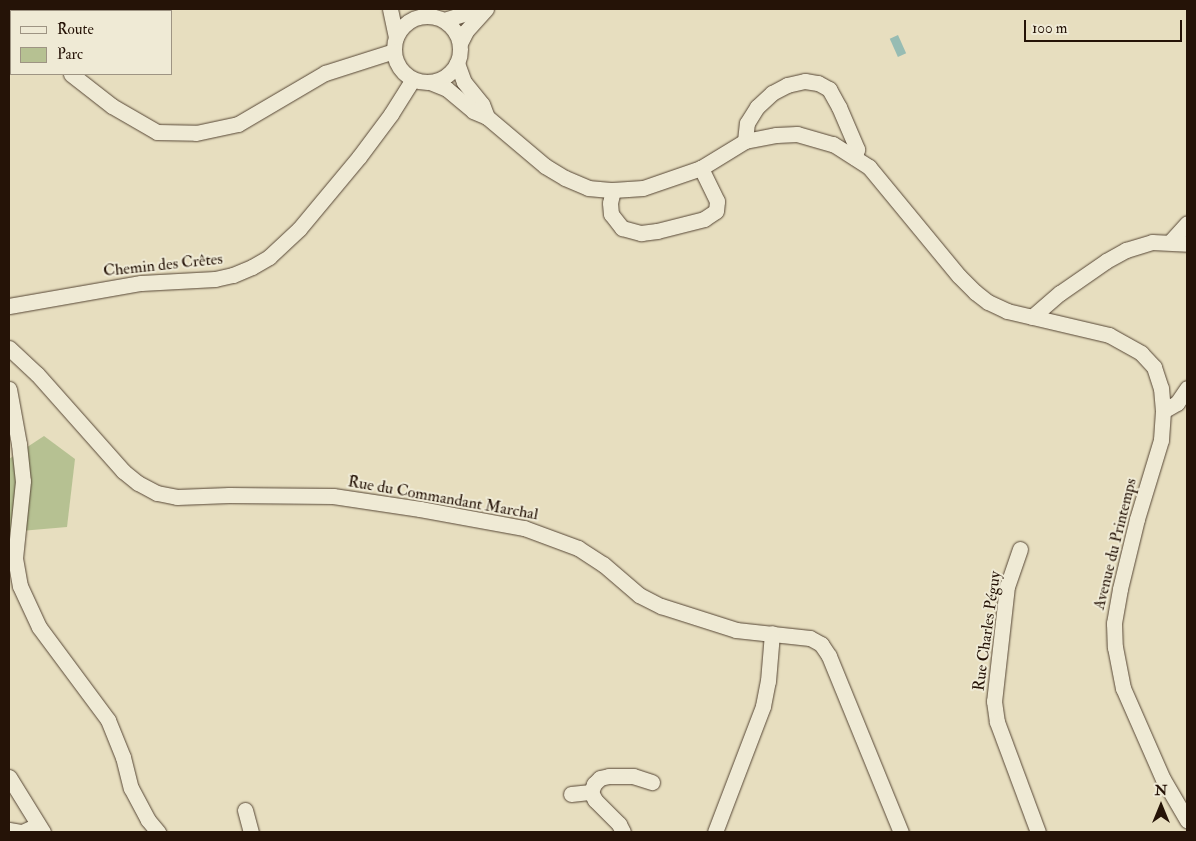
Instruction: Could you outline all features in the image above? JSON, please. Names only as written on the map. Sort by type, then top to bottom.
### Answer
[{"type":"street","points":[[390,9],[397,62],[403,72],[413,79],[430,82],[446,76],[457,63],[460,43],[466,30],[486,9]]},
{"type":"street","points":[[444,20],[479,9]]},
{"type":"street","points":[[72,75],[112,106],[157,132],[196,133],[238,124],[325,73],[395,44],[408,22],[420,12],[444,20],[455,30],[460,43]]},
{"type":"street","name":"Avenue du Printemps","points":[[457,63],[464,82],[482,104],[487,117]]},
{"type":"street","name":"Chemin des Crêtes","points":[[9,306],[141,283],[216,279],[252,268],[268,257],[299,228],[359,157],[391,114],[413,79]]},
{"type":"street","points":[[745,142],[747,123],[758,106],[772,93],[787,84],[805,80],[818,83],[829,89],[839,106],[857,149],[855,158]]},
{"type":"street","name":"Avenue du Printemps","points":[[430,82],[447,89],[473,112],[487,117],[545,166],[565,178],[588,188],[613,190],[643,188],[701,168],[745,142],[798,134],[833,144],[869,167],[940,254],[975,292],[1007,311],[1110,335],[1141,353],[1154,367],[1161,388],[1163,411],[1161,440],[1137,519],[1120,589],[1114,623],[1115,647],[1123,688],[1163,779],[1187,820]]},
{"type":"street","points":[[613,190],[610,203],[611,214],[622,228],[641,233],[657,232],[704,219],[716,210],[717,201],[701,168]]},
{"type":"street","points":[[1171,241],[1187,223]]},
{"type":"street","points":[[1032,317],[1060,293],[1106,261],[1126,250],[1143,244],[1171,241],[1187,244]]},
{"type":"street","name":"Rue du Commandant Marchal","points":[[9,348],[37,374],[123,471],[138,483],[157,493],[177,497],[229,495],[333,496],[420,509],[524,528],[578,548],[603,564],[639,595],[661,606],[736,630],[810,638],[821,644],[829,656],[901,832]]},
{"type":"street","points":[[1163,411],[1177,402],[1187,388]]},
{"type":"street","points":[[9,389],[19,444],[23,481],[14,558],[20,586],[39,628],[108,720],[123,757],[131,788],[148,820],[158,832]]},
{"type":"street","name":"Rue Charles Péguy","points":[[1020,549],[1008,586],[994,701],[997,722],[1038,832]]},
{"type":"street","points":[[715,832],[763,706],[768,681],[772,633]]},
{"type":"street","points":[[623,832],[619,824],[595,800],[591,792],[594,784],[600,778],[609,776],[633,776],[652,782]]},
{"type":"street","points":[[9,777],[40,829],[22,832],[9,830]]},
{"type":"street","points":[[571,794],[591,792]]},
{"type":"street","points":[[245,810],[251,832]]},
{"type":"green space","points":[[44,436],[75,459],[67,527],[9,532],[9,459]]},
{"type":"water","points":[[898,35],[906,53],[898,57],[890,39]]}]
